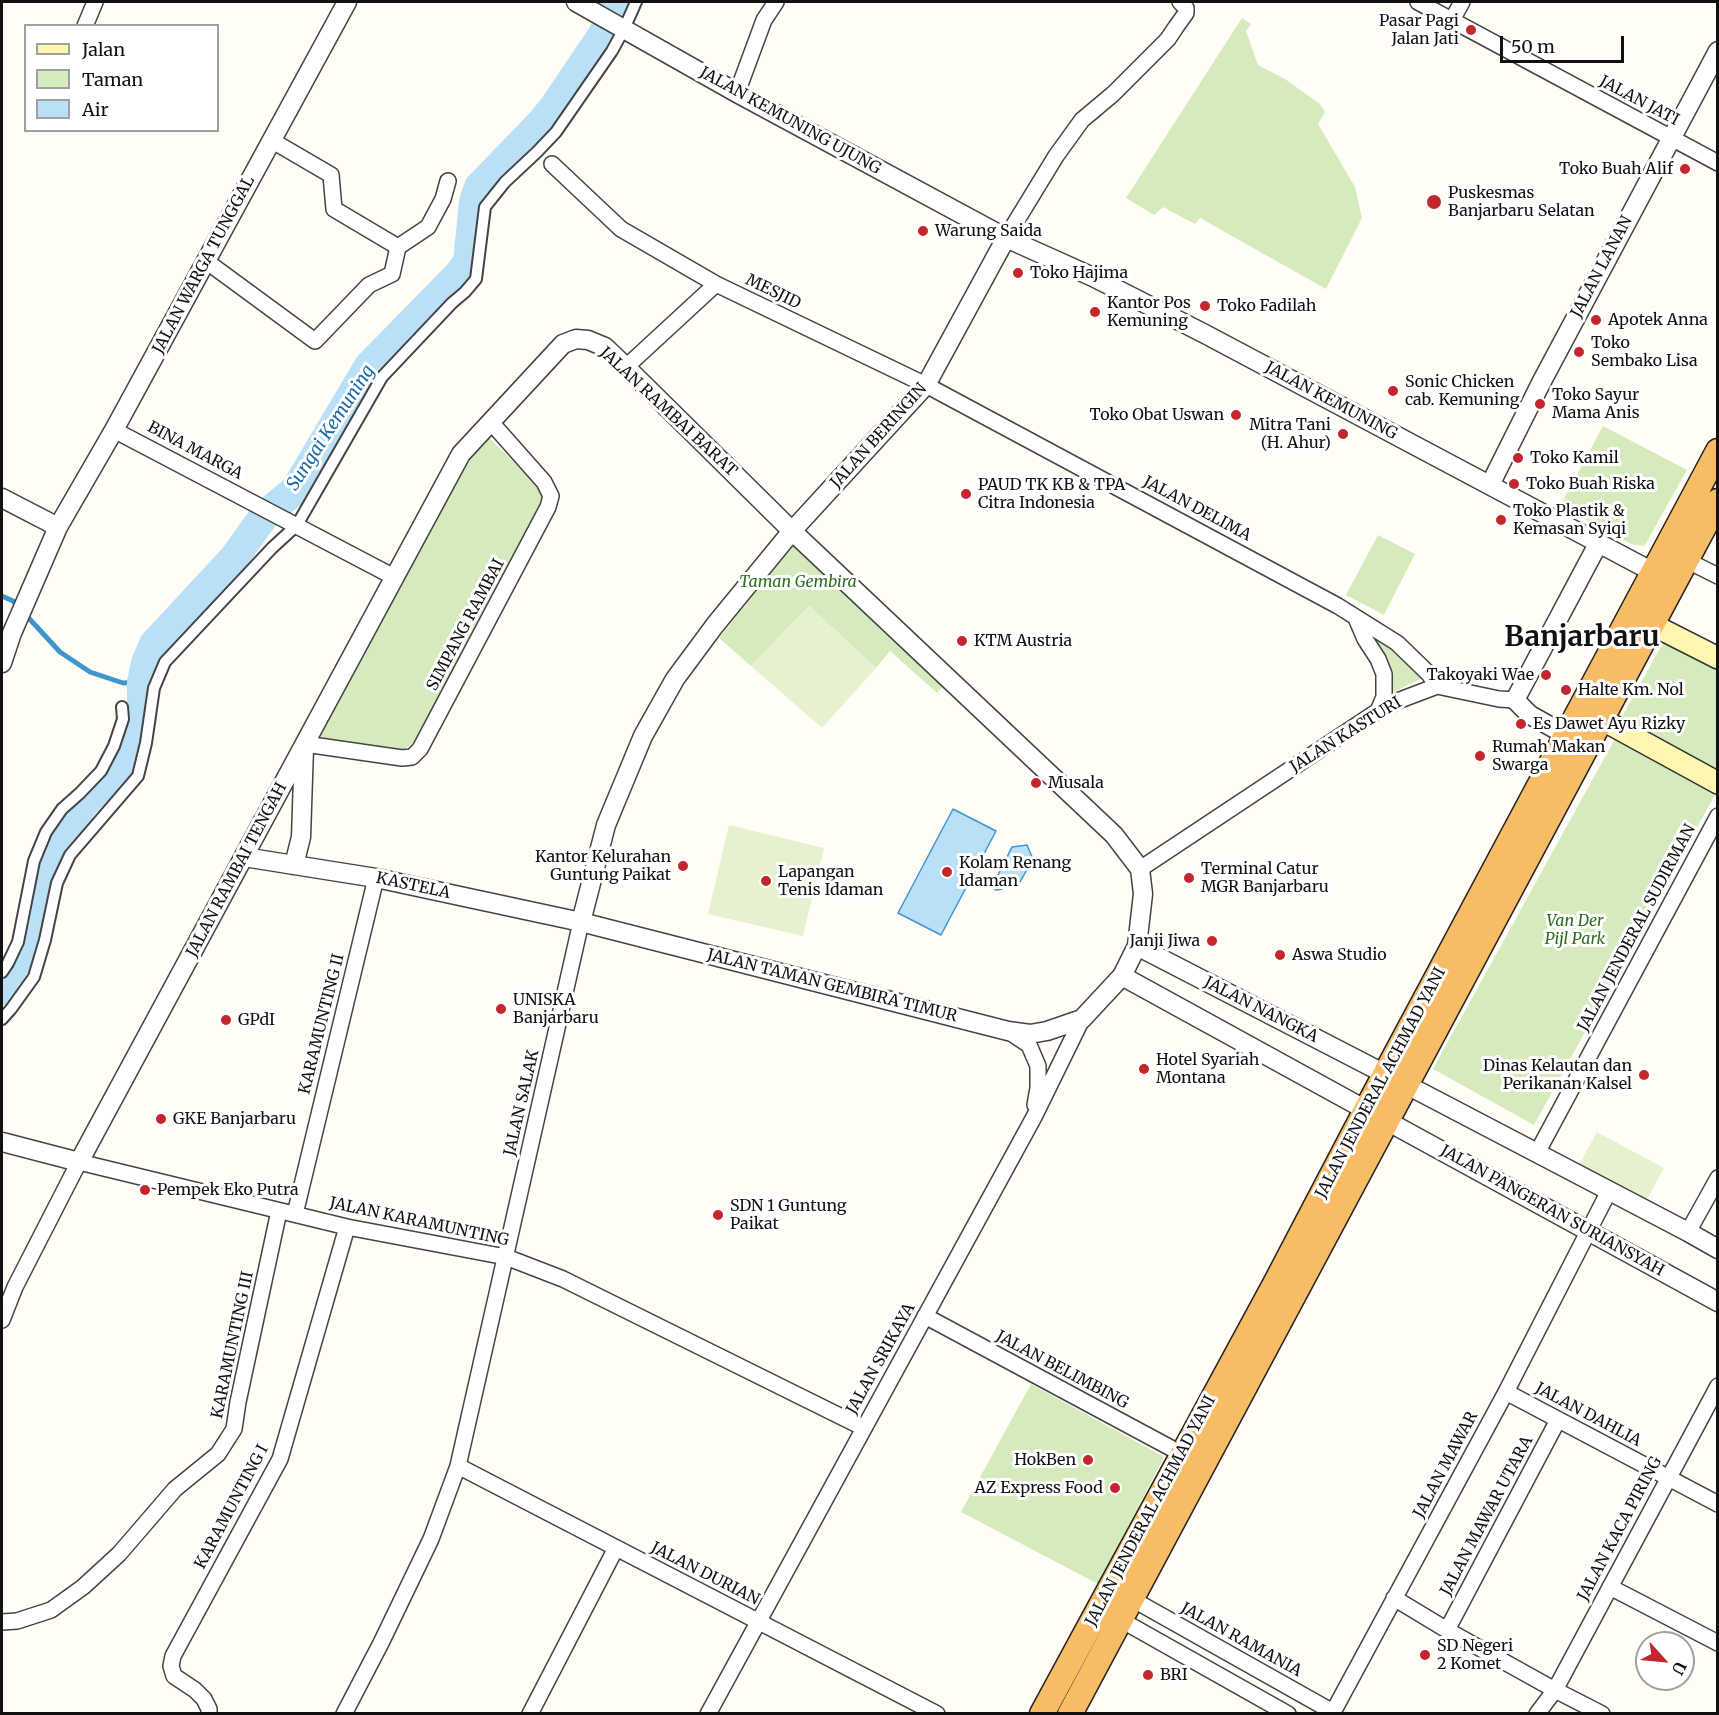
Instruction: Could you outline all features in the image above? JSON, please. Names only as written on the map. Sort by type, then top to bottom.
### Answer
[{"type":"highway","name":"JALAN JENDERAL ACHMAD YANI","points":[[1042,1713],[1275,1284],[1718,451]]},
{"type":"highway","name":"JALAN JENDERAL ACHMAD YANI","points":[[1070,1713],[1718,501]]},
{"type":"main road","points":[[1651,624],[1718,658]]},
{"type":"main road","points":[[1601,719],[1718,783]]},
{"type":"street","points":[[86,24],[94,2]]},
{"type":"street","name":"JALAN WARGA TUNGGAL","points":[[2,663],[12,633],[58,527],[114,430],[348,2]]},
{"type":"street","points":[[2,1018],[34,976],[45,940],[57,883],[70,855],[138,776],[146,743],[154,688],[165,662],[295,525],[382,377],[476,279],[484,207],[556,132],[612,51],[636,2]]},
{"type":"street","points":[[736,93],[764,20],[776,2]]},
{"type":"street","points":[[1006,238],[1056,156],[1082,120],[1113,94],[1172,33],[1186,13],[1186,8],[1180,2]]},
{"type":"street","name":"JALAN JATI","points":[[1418,2],[1718,163]]},
{"type":"street","points":[[1452,20],[1462,2]]},
{"type":"street","name":"JALAN KEMUNING UJUNG","points":[[582,5],[736,93],[1006,238]]},
{"type":"street","name":"JALAN LANAN","points":[[1490,485],[1552,360],[1718,51]]},
{"type":"street","points":[[272,140],[331,175],[334,209],[398,247]]},
{"type":"street","name":"MESJID","points":[[552,164],[621,229],[716,284],[926,385]]},
{"type":"street","points":[[206,261],[315,341],[369,285],[392,274],[398,247],[428,227],[448,181]]},
{"type":"street","name":"JALAN BERINGIN","points":[[581,922],[606,825],[643,736],[675,679],[792,531],[926,385],[1006,238]]},
{"type":"street","name":"JALAN KEMUNING","points":[[1006,238],[1123,292],[1653,572]]},
{"type":"street","points":[[626,367],[716,284]]},
{"type":"street","name":"JALAN RAMBAI BARAT","points":[[394,577],[460,454],[563,344],[576,339],[588,340],[604,347],[626,367],[792,531],[1114,835],[1140,869]]},
{"type":"street","name":"JALAN DELIMA","points":[[926,385],[1344,609],[1397,643],[1429,674],[1437,686]]},
{"type":"street","name":"SIMPANG RAMBAI","points":[[304,744],[402,758],[412,757],[420,749],[548,507],[551,496],[544,482],[490,421]]},
{"type":"street","name":"BINA MARGA","points":[[114,430],[295,525]]},
{"type":"street","points":[[2,498],[58,527]]},
{"type":"street","points":[[295,525],[394,577]]},
{"type":"street","points":[[1515,700],[1598,544]]},
{"type":"street","points":[[1686,560],[1718,576]]},
{"type":"street","name":"JALAN RAMBAI TENGAH","points":[[79,1162],[394,577]]},
{"type":"street","points":[[1356,618],[1384,674],[1384,696],[1378,711]]},
{"type":"street","points":[[1437,686],[1499,699],[1515,700],[1530,715],[1566,735]]},
{"type":"street","name":"JALAN KASTURI","points":[[1140,869],[1378,711],[1437,686]]},
{"type":"street","points":[[2,972],[18,942],[34,861],[46,832],[62,809],[101,771],[114,746],[123,719],[122,706]]},
{"type":"street","points":[[294,865],[301,837],[304,744]]},
{"type":"street","name":"JALAN JENDERAL SUDIRMAN","points":[[1537,1153],[1718,816]]},
{"type":"street","name":"KASTELA","points":[[244,857],[376,878],[581,922]]},
{"type":"street","points":[[1082,1019],[1122,976],[1137,946],[1143,894],[1140,869]]},
{"type":"street","name":"KARAMUNTING II","points":[[295,1214],[376,878]]},
{"type":"street","name":"JALAN TAMAN GEMBIRA TIMUR","points":[[581,922],[1008,1031],[1030,1034],[1047,1031],[1082,1019]]},
{"type":"street","name":"JALAN SALAK","points":[[344,1713],[431,1539],[458,1466],[581,922]]},
{"type":"street","name":"JALAN NANGKA","points":[[1137,946],[1385,1074]]},
{"type":"street","points":[[1122,976],[1366,1110]]},
{"type":"street","name":"JALAN SRIKAYA","points":[[708,1713],[1034,1117],[1082,1019]]},
{"type":"street","points":[[1008,1031],[1029,1045],[1038,1066],[1034,1117]]},
{"type":"street","points":[[1407,1085],[1718,1249]]},
{"type":"street","name":"JALAN PANGERAN SURIANSYAH","points":[[1387,1121],[1718,1302]]},
{"type":"street","points":[[2,1142],[79,1162],[15,1287],[2,1320]]},
{"type":"street","name":"JALAN KARAMUNTING","points":[[79,1162],[347,1227],[506,1257],[563,1279],[864,1428]]},
{"type":"street","points":[[1688,1232],[1718,1178]]},
{"type":"street","name":"JALAN MAWAR","points":[[1332,1713],[1506,1392],[1609,1191]]},
{"type":"street","name":"KARAMUNTING III","points":[[2,1622],[17,1621],[51,1610],[83,1587],[119,1554],[174,1489],[218,1454],[234,1429],[279,1211]]},
{"type":"street","name":"KARAMUNTING I","points":[[209,1713],[204,1699],[174,1676],[171,1666],[173,1656],[280,1458],[347,1227]]},
{"type":"street","name":"JALAN BELIMBING","points":[[925,1316],[1182,1454]]},
{"type":"street","name":"JALAN KACA PIRING","points":[[1537,1713],[1555,1690],[1718,1386]]},
{"type":"street","name":"JALAN DAHLIA","points":[[1506,1392],[1718,1504]]},
{"type":"street","name":"JALAN MAWAR UTARA","points":[[1447,1630],[1558,1420]]},
{"type":"street","name":"JALAN DURIAN","points":[[458,1466],[937,1713]]},
{"type":"street","points":[[530,1713],[616,1548]]},
{"type":"street","points":[[1610,1587],[1718,1642]]},
{"type":"street","points":[[1394,1598],[1555,1690],[1602,1713]]},
{"type":"street","points":[[1126,1609],[1288,1713]]},
{"type":"street","name":"JALAN RAMANIA","points":[[1126,1609],[1332,1713]]},
{"type":"green space","points":[[1242,18],[1251,24],[1246,31],[1258,65],[1285,79],[1320,104],[1325,112],[1318,124],[1355,187],[1362,218],[1326,289],[1200,218],[1195,224],[1163,207],[1154,215],[1126,198]]},
{"type":"green space","points":[[1603,426],[1687,470],[1645,545],[1631,544],[1560,506]]},
{"type":"green space","points":[[487,436],[539,486],[545,497],[420,735],[400,752],[325,738],[316,734],[467,456]]},
{"type":"green space","points":[[1378,535],[1415,554],[1384,615],[1346,595]]},
{"type":"green space","name":"Taman Gembira","points":[[795,543],[948,681],[937,693],[890,651],[876,668],[809,606],[751,666],[719,638]]},
{"type":"green space","points":[[809,606],[876,668],[822,728],[751,666]]},
{"type":"green space","points":[[1372,634],[1390,645],[1422,678],[1390,694],[1369,636]]},
{"type":"green space","points":[[1665,639],[1717,667],[1717,769],[1622,717]]},
{"type":"green space","name":"Van Der Pijl Park","points":[[1617,735],[1717,791],[1534,1125],[1433,1069]]},
{"type":"green space","name":"Lapangan Tenis Idaman","points":[[729,825],[824,848],[803,936],[708,914]]},
{"type":"green space","points":[[1597,1132],[1664,1168],[1646,1201],[1579,1165]]},
{"type":"green space","points":[[1031,1384],[1164,1457],[1098,1584],[961,1512]]},
{"type":"water","name":"Kolam Renang Idaman","points":[[953,809],[996,831],[941,935],[898,913]]},
{"type":"water","points":[[1027,845],[1033,859],[1020,882],[1007,881],[1002,889],[996,890],[992,887],[1012,847]]},
{"type":"waterway","name":"Sungai Kemuning","points":[[2,990],[18,971],[33,942],[46,878],[66,831],[82,806],[120,766],[132,749],[142,718],[142,682],[146,663],[154,644],[234,558],[264,516],[296,489],[369,366],[468,262],[474,202],[479,187],[554,107],[602,36],[614,2]]},
{"type":"waterway","points":[[2,596],[13,601],[60,652],[90,672],[123,683],[142,682]]},
{"type":"place","name":"Pasar Pagi Jalan Jati","points":[[1471,30]]},
{"type":"place","name":"Toko Buah Alif","points":[[1685,169]]},
{"type":"place","name":"Puskesmas Banjarbaru Selatan","points":[[1434,202]]},
{"type":"place","name":"Warung Saida","points":[[923,231]]},
{"type":"place","name":"Toko Hajima","points":[[1018,273]]},
{"type":"place","name":"Toko Fadilah","points":[[1205,306]]},
{"type":"place","name":"Kantor Pos Kemuning","points":[[1095,312]]},
{"type":"place","name":"Apotek Anna","points":[[1596,320]]},
{"type":"place","name":"Toko Sembako Lisa","points":[[1579,352]]},
{"type":"place","name":"Sonic Chicken cab. Kemuning","points":[[1393,391]]},
{"type":"place","name":"Toko Sayur Mama Anis","points":[[1540,404]]},
{"type":"place","name":"Toko Obat Uswan","points":[[1236,415]]},
{"type":"place","name":"Mitra Tani (H. Ahur)","points":[[1343,434]]},
{"type":"place","name":"Toko Kamil","points":[[1518,458]]},
{"type":"place","name":"Toko Buah Riska","points":[[1514,484]]},
{"type":"place","name":"PAUD TK KB & TPA Citra Indonesia","points":[[966,494]]},
{"type":"place","name":"Toko Plastik & Kemasan Syiqi","points":[[1501,520]]},
{"type":"place","name":"KTM Austria","points":[[962,641]]},
{"type":"place","name":"Takoyaki Wae","points":[[1546,675]]},
{"type":"place","name":"Halte Km. Nol","points":[[1566,690]]},
{"type":"place","name":"Es Dawet Ayu Rizky","points":[[1521,724]]},
{"type":"place","name":"Rumah Makan Swarga","points":[[1480,756]]},
{"type":"place","name":"Musala","points":[[1036,783]]},
{"type":"place","name":"Kantor Kelurahan Guntung Paikat","points":[[683,866]]},
{"type":"place","name":"Kolam Renang Idaman","points":[[947,872]]},
{"type":"place","name":"Terminal Catur MGR Banjarbaru","points":[[1189,878]]},
{"type":"place","name":"Lapangan Tenis Idaman","points":[[766,881]]},
{"type":"place","name":"Janji Jiwa","points":[[1212,941]]},
{"type":"place","name":"Aswa Studio","points":[[1280,955]]},
{"type":"place","name":"UNISKA Banjarbaru","points":[[501,1009]]},
{"type":"place","name":"GPdI","points":[[226,1020]]},
{"type":"place","name":"Hotel Syariah Montana","points":[[1144,1069]]},
{"type":"place","name":"Dinas Kelautan dan Perikanan Kalsel","points":[[1644,1075]]},
{"type":"place","name":"GKE Banjarbaru","points":[[161,1119]]},
{"type":"place","name":"Pempek Eko Putra","points":[[145,1190]]},
{"type":"place","name":"SDN 1 Guntung Paikat","points":[[718,1215]]},
{"type":"place","name":"HokBen","points":[[1088,1460]]},
{"type":"place","name":"AZ Express Food","points":[[1115,1488]]},
{"type":"place","name":"SD Negeri 2 Komet","points":[[1425,1655]]},
{"type":"place","name":"BRI","points":[[1148,1675]]},
{"type":"district","name":"Banjarbaru","points":[[1582,638]]}]
